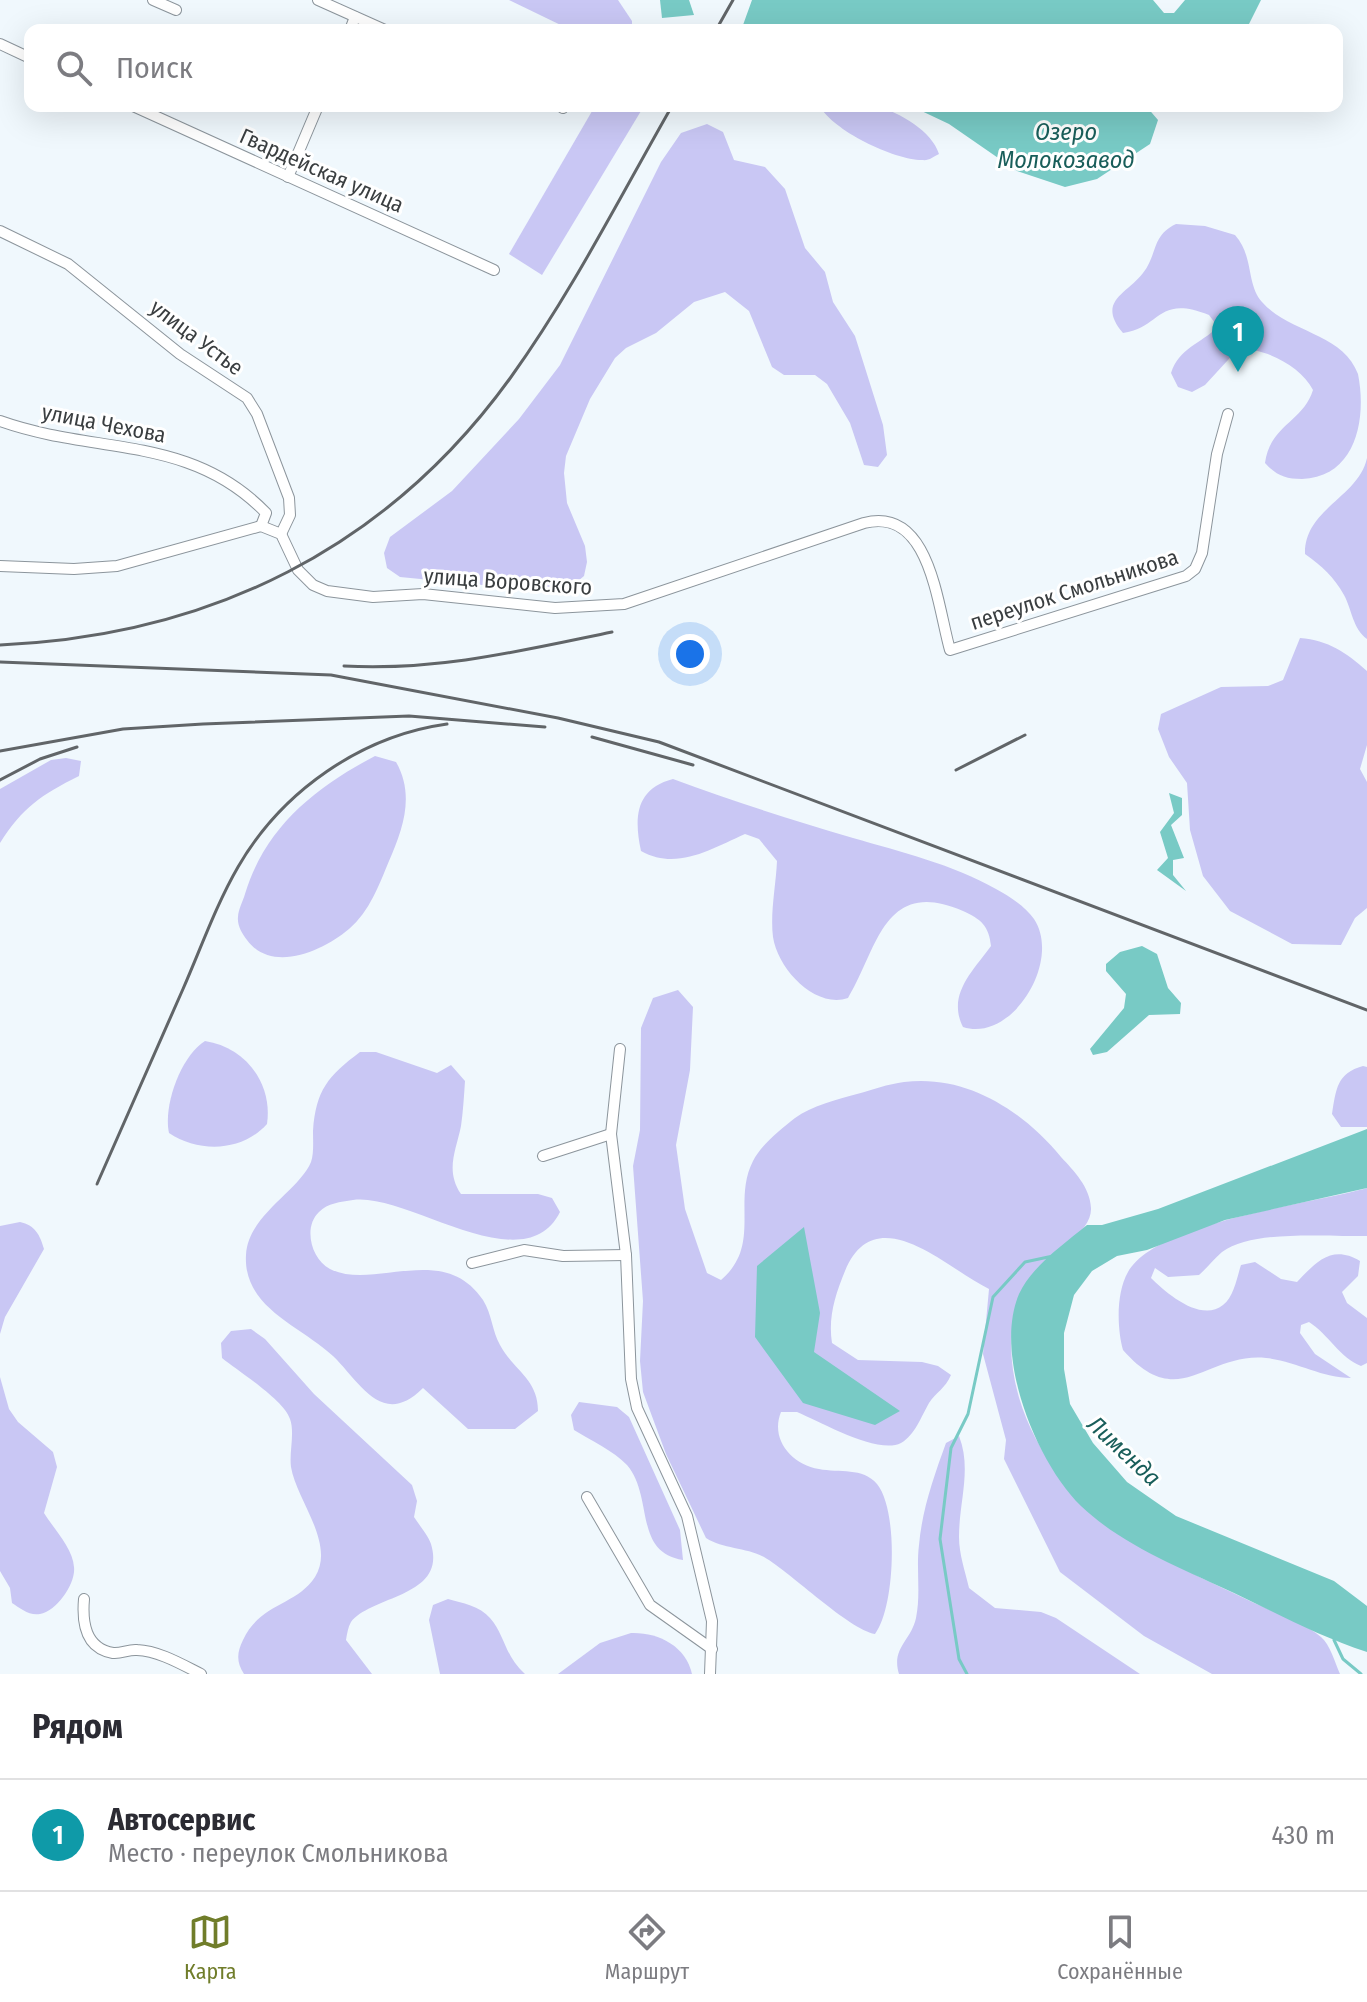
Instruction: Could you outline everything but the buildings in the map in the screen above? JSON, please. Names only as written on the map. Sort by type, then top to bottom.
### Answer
[{"type":"street","points":[[153,0],[176,10]]},
{"type":"street","points":[[318,0],[371,24]]},
{"type":"street","points":[[352,24],[355,17]]},
{"type":"street","points":[[0,44],[24,55]]},
{"type":"street","name":"Гвардейская улица","points":[[146,112],[494,270]]},
{"type":"street","points":[[288,177],[315,112]]},
{"type":"street","name":"улица Устье","points":[[0,231],[68,264],[180,354],[247,398],[289,498],[290,515],[281,534]]},
{"type":"street","name":"переулок Смольникова","points":[[950,650],[1186,576],[1195,569],[1228,414]]},
{"type":"street","name":"улица Чехова","points":[[0,421],[110,446],[161,452],[196,465],[227,478],[248,494],[266,513],[261,526]]},
{"type":"street","name":"улица Воровского","points":[[281,534],[298,570],[313,585],[327,591],[373,597],[423,594],[555,608],[624,604],[864,523],[890,520],[906,528],[919,544],[950,650]]},
{"type":"street","points":[[0,566],[74,569],[117,566],[261,526],[281,534]]},
{"type":"street","points":[[620,1049],[611,1134],[626,1255],[634,1394],[637,1408],[687,1516],[712,1621],[710,1674]]},
{"type":"street","points":[[543,1156],[611,1134]]},
{"type":"street","points":[[472,1263],[524,1250],[563,1256],[626,1255]]},
{"type":"street","points":[[587,1497],[650,1605],[712,1649]]},
{"type":"street","points":[[84,1599],[82,1623],[93,1643],[111,1653],[135,1649],[168,1658],[201,1674]]},
{"type":"shaded area","points":[[509,0],[618,0],[632,21],[632,24],[559,24]]},
{"type":"shaded area","points":[[592,112],[640,112],[542,275],[509,254]]},
{"type":"shaded area","points":[[825,112],[892,112],[930,138],[939,154],[922,160],[896,155],[850,134]]},
{"type":"shaded area","points":[[707,124],[723,132],[734,160],[765,167],[785,189],[805,248],[825,272],[833,302],[855,336],[883,425],[887,455],[878,467],[864,465],[850,423],[827,384],[815,375],[784,375],[772,367],[749,311],[725,292],[694,302],[656,333],[626,348],[615,358],[590,399],[566,456],[564,473],[567,503],[585,546],[587,562],[584,576],[572,586],[543,591],[400,577],[387,568],[384,553],[390,537],[452,491],[519,419],[560,365],[661,162],[681,133]]},
{"type":"shaded area","points":[[1176,224],[1205,226],[1235,235],[1245,252],[1254,287],[1262,302],[1286,321],[1328,341],[1351,360],[1358,374],[1361,409],[1354,443],[1335,468],[1320,476],[1296,479],[1281,476],[1265,463],[1273,440],[1302,410],[1313,390],[1300,373],[1282,360],[1239,348],[1205,385],[1192,392],[1178,387],[1171,373],[1185,352],[1218,327],[1209,315],[1179,308],[1169,310],[1135,330],[1123,333],[1115,322],[1113,305],[1143,273],[1162,234]]},
{"type":"shaded area","points":[[1367,458],[1367,639],[1359,630],[1336,583],[1305,554],[1313,526],[1354,483]]},
{"type":"shaded area","points":[[1300,638],[1336,648],[1367,671],[1367,745],[1360,769],[1367,782],[1367,908],[1355,918],[1341,945],[1292,944],[1230,911],[1203,876],[1190,830],[1187,783],[1169,757],[1158,729],[1161,714],[1221,687],[1268,686],[1283,680]]},
{"type":"shaded area","points":[[375,756],[396,762],[402,774],[406,799],[399,837],[368,906],[349,929],[312,951],[283,957],[270,956],[257,950],[242,932],[238,917],[254,870],[265,849],[279,829],[313,796]]},
{"type":"shaded area","points":[[66,758],[81,761],[79,776],[34,803],[0,843],[0,789],[51,760]]},
{"type":"shaded area","points":[[673,779],[944,866],[1006,895],[1031,915],[1041,936],[1042,956],[1037,976],[1027,995],[999,1023],[981,1029],[963,1027],[958,1004],[960,994],[991,946],[990,939],[986,928],[975,917],[936,903],[915,903],[899,911],[886,924],[848,998],[823,998],[812,992],[790,974],[776,950],[772,918],[777,861],[759,839],[745,834],[694,856],[681,858],[654,857],[641,851],[638,816],[644,797],[660,784]]},
{"type":"shaded area","points":[[678,990],[693,1007],[690,1070],[676,1145],[685,1209],[707,1273],[721,1280],[733,1267],[744,1238],[745,1192],[753,1161],[771,1138],[801,1114],[825,1103],[886,1086],[927,1081],[971,1090],[1011,1111],[1046,1140],[1076,1174],[1088,1193],[1091,1208],[1085,1226],[1037,1270],[1023,1292],[1014,1316],[1011,1342],[1018,1395],[1039,1444],[1073,1490],[1118,1530],[1168,1561],[1313,1631],[1327,1644],[1340,1674],[1212,1674],[1144,1636],[1060,1572],[1004,1459],[1006,1440],[983,1354],[989,1289],[912,1244],[893,1239],[875,1240],[858,1250],[845,1271],[833,1307],[832,1343],[858,1360],[922,1362],[938,1366],[951,1375],[949,1380],[929,1403],[910,1435],[901,1443],[891,1446],[864,1441],[797,1412],[781,1412],[778,1422],[778,1432],[785,1449],[800,1462],[819,1469],[865,1475],[877,1484],[884,1497],[889,1515],[892,1559],[887,1603],[875,1634],[850,1622],[764,1557],[706,1538],[666,1454],[643,1392],[640,1361],[643,1301],[633,1166],[640,1130],[641,1028],[653,998]]},
{"type":"shaded area","points":[[205,1041],[244,1059],[261,1081],[268,1109],[267,1124],[245,1140],[207,1146],[181,1140],[169,1133],[171,1096],[181,1069]]},
{"type":"shaded area","points":[[360,1052],[376,1052],[437,1073],[451,1065],[465,1081],[453,1169],[461,1194],[538,1194],[552,1198],[560,1212],[543,1232],[520,1239],[493,1238],[376,1201],[353,1200],[330,1205],[319,1212],[311,1226],[314,1251],[330,1269],[367,1275],[429,1270],[448,1273],[467,1283],[486,1305],[500,1345],[530,1383],[537,1400],[538,1411],[515,1429],[468,1429],[423,1388],[395,1404],[384,1403],[363,1388],[320,1345],[276,1314],[254,1289],[246,1255],[249,1241],[264,1216],[305,1173],[312,1159],[313,1131],[321,1094],[332,1077]]},
{"type":"shaded area","points":[[1367,1067],[1367,1127],[1341,1127],[1332,1114],[1339,1083],[1348,1073]]},
{"type":"shaded area","points":[[1367,1188],[1367,1236],[1292,1236],[1252,1240],[1222,1252],[1199,1275],[1168,1277],[1155,1268],[1151,1278],[1184,1304],[1214,1310],[1230,1297],[1241,1265],[1255,1262],[1281,1279],[1297,1282],[1318,1262],[1333,1255],[1350,1256],[1360,1261],[1358,1276],[1342,1292],[1347,1303],[1367,1318],[1367,1363],[1361,1366],[1354,1362],[1309,1322],[1301,1325],[1300,1333],[1315,1354],[1351,1378],[1266,1358],[1226,1363],[1177,1379],[1161,1377],[1143,1368],[1123,1350],[1119,1321],[1121,1290],[1128,1272],[1144,1254],[1202,1227]]},
{"type":"shaded area","points":[[20,1222],[36,1231],[44,1249],[5,1317],[0,1334],[0,1226]]},
{"type":"shaded area","points":[[251,1329],[265,1339],[314,1394],[412,1485],[417,1501],[414,1517],[430,1541],[433,1561],[428,1575],[418,1585],[361,1613],[351,1622],[346,1640],[372,1674],[244,1674],[240,1665],[240,1649],[250,1628],[268,1611],[307,1587],[320,1564],[321,1550],[313,1522],[294,1480],[291,1467],[292,1430],[286,1411],[222,1358],[221,1343],[231,1331]]},
{"type":"shaded area","points":[[0,1377],[9,1409],[18,1422],[53,1452],[57,1467],[44,1513],[73,1560],[74,1573],[69,1588],[53,1608],[40,1614],[28,1613],[12,1603],[10,1588],[0,1571]]},
{"type":"shaded area","points":[[579,1402],[617,1407],[629,1417],[680,1530],[683,1560],[667,1555],[650,1535],[640,1492],[627,1465],[609,1450],[574,1430],[571,1415]]},
{"type":"shaded area","points":[[959,1436],[965,1473],[959,1543],[969,1588],[995,1608],[1041,1612],[1056,1618],[1140,1674],[899,1674],[900,1651],[916,1618],[918,1554],[926,1506],[946,1443]]},
{"type":"shaded area","points":[[448,1599],[486,1614],[513,1660],[525,1674],[440,1674],[429,1620],[433,1605]]},
{"type":"shaded area","points":[[631,1633],[661,1638],[677,1648],[692,1674],[558,1674],[600,1643]]},
{"type":"water","points":[[660,0],[689,0],[694,15],[662,18]]},
{"type":"water","points":[[752,0],[1153,0],[1164,13],[1174,13],[1185,0],[1261,0],[1249,24],[743,24]]},
{"type":"water","name":"Озеро Молокозавод","points":[[924,112],[1151,112],[1158,120],[1150,144],[1097,179],[1065,187],[1017,171],[949,124]]},
{"type":"water","points":[[1169,793],[1182,798],[1182,815],[1171,825],[1184,858],[1173,860],[1173,875],[1186,891],[1157,870],[1168,858],[1160,832],[1174,813]]},
{"type":"water","points":[[1142,946],[1157,954],[1168,988],[1181,1003],[1180,1014],[1149,1015],[1107,1052],[1093,1055],[1090,1049],[1124,1008],[1126,994],[1106,971],[1106,964],[1120,952]]},
{"type":"water","points":[[1367,1129],[1367,1188],[1225,1220],[1147,1250],[1117,1256],[1092,1271],[1074,1295],[1064,1333],[1064,1369],[1070,1404],[1093,1443],[1127,1482],[1176,1516],[1334,1581],[1367,1606],[1367,1652],[1316,1632],[1134,1545],[1081,1506],[1064,1487],[1035,1436],[1023,1406],[1011,1347],[1012,1319],[1025,1284],[1049,1256],[1087,1225],[1102,1225],[1158,1209]]},
{"type":"water","points":[[804,1227],[820,1313],[814,1352],[900,1411],[875,1425],[803,1403],[755,1337],[757,1266]]},
{"type":"waterway","points":[[967,1674],[959,1659],[940,1539],[951,1448],[968,1414],[993,1297],[1025,1262],[1053,1256]]},
{"type":"waterway","points":[[1334,1640],[1343,1659],[1361,1674]]},
{"type":"railway","points":[[719,24],[733,0]]},
{"type":"railway","points":[[0,645],[77,638],[151,623],[222,601],[288,572],[351,535],[409,490],[462,437],[533,345],[575,278],[669,112]]},
{"type":"railway","points":[[344,666],[446,662],[612,632]]},
{"type":"railway","points":[[0,662],[331,675],[558,718],[659,742],[1367,1010]]},
{"type":"railway","points":[[0,751],[123,729],[203,724],[409,716],[545,727]]},
{"type":"railway","points":[[97,1184],[223,896],[256,840],[277,814],[301,792],[355,754],[415,730],[447,724]]},
{"type":"railway","points":[[956,770],[1025,735]]},
{"type":"railway","points":[[592,737],[693,765]]},
{"type":"railway","points":[[0,780],[40,759],[77,747]]},
{"type":"place","name":"Автосервис","points":[[1238,372]]},
{"type":"water label","name":"Лименда","points":[[1124,1451]]}]
